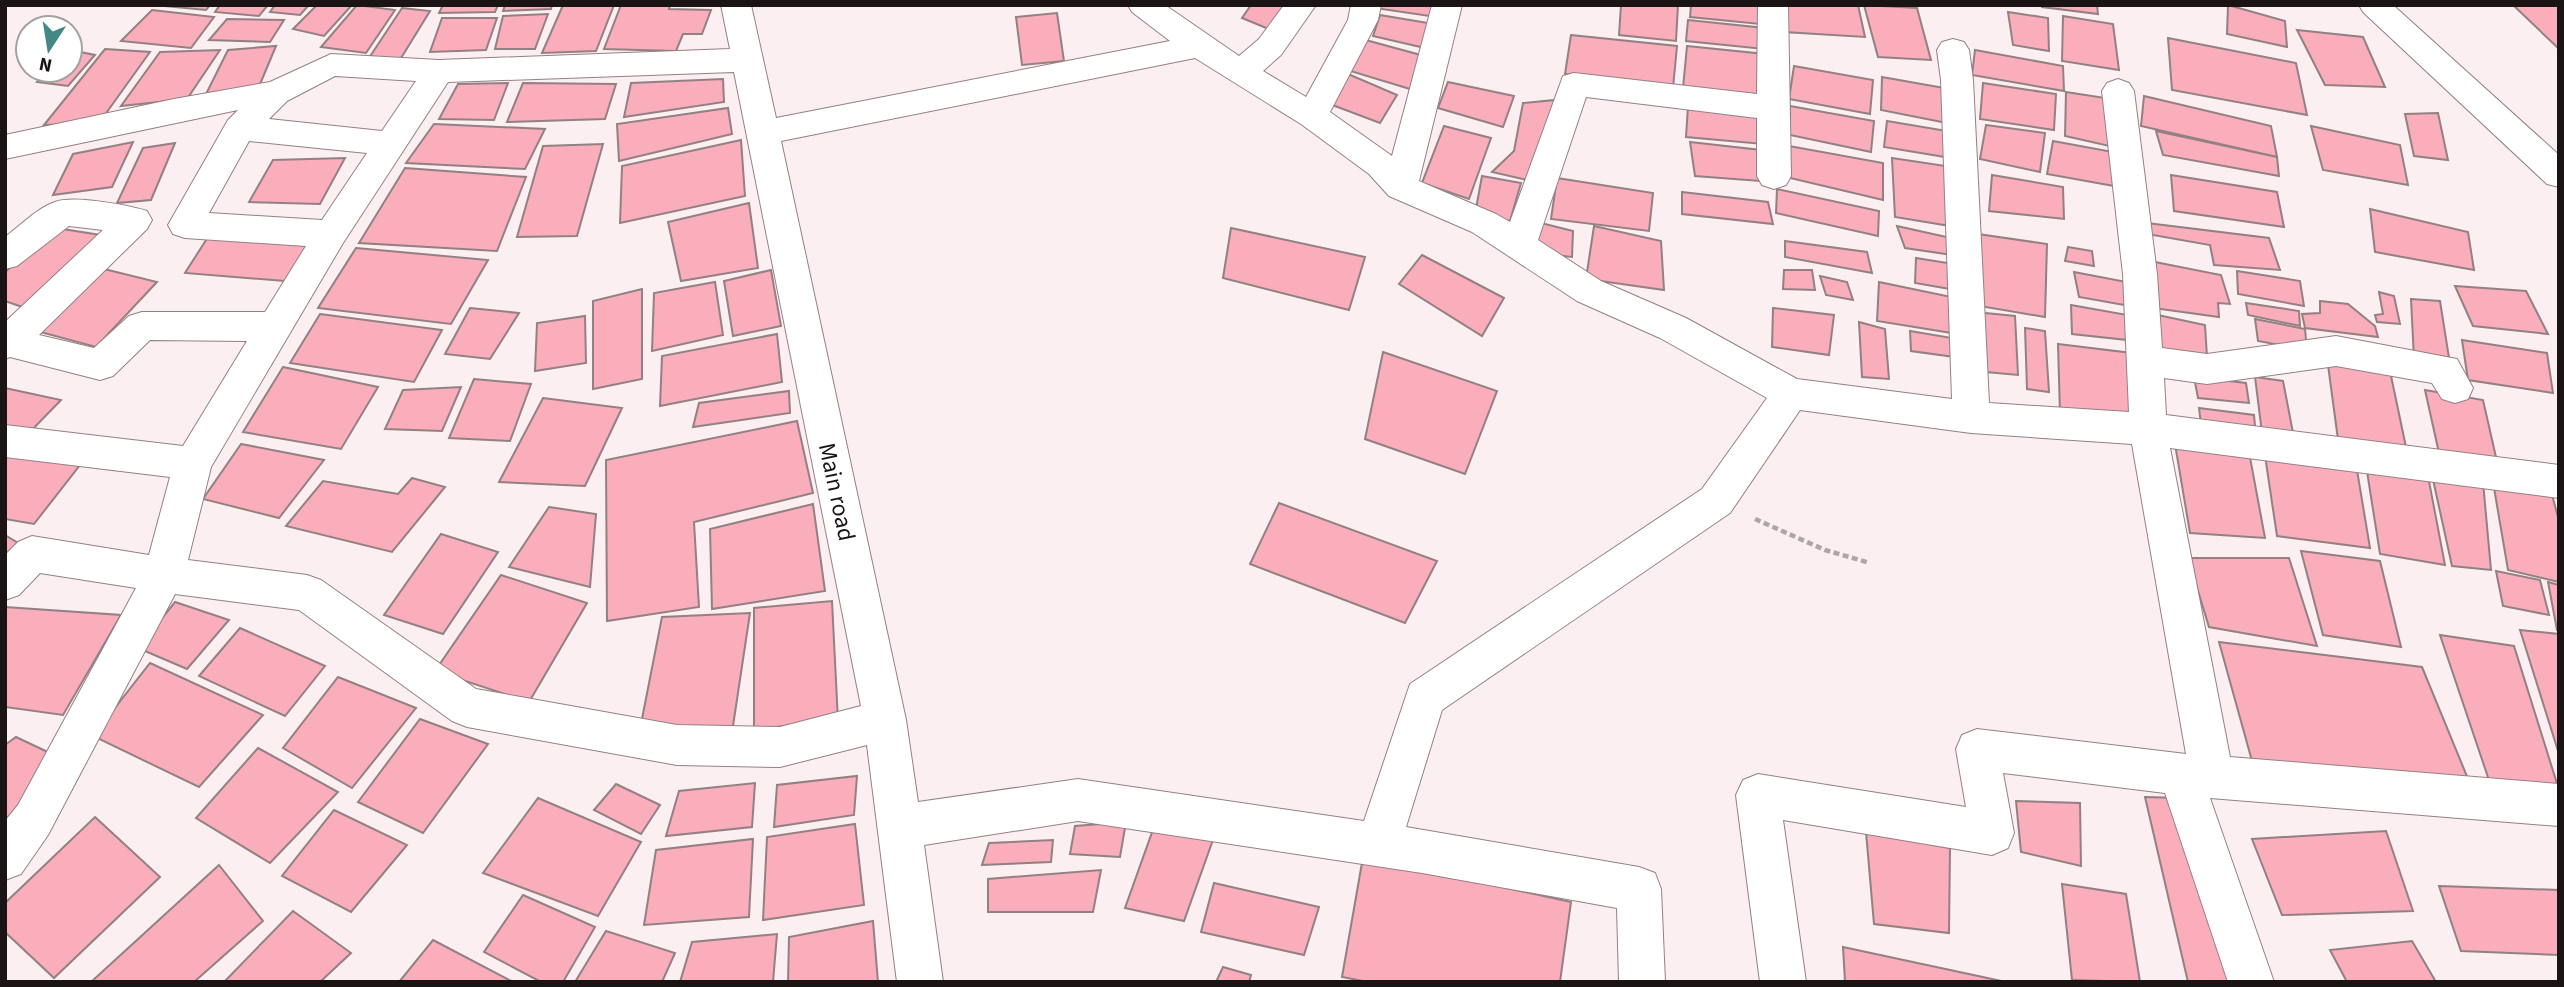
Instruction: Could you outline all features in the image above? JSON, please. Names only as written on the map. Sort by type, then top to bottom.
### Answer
[{"type":"street","name":"Main road","points":[[736,5],[885,720],[920,982]]},
{"type":"street","points":[[1143,5],[1199,46],[1312,117],[1381,165],[1401,187],[1484,223],[1589,291],[1673,328],[1791,393],[1971,417],[2148,429],[2559,482]]},
{"type":"street","points":[[1240,73],[1270,47],[1301,5]]},
{"type":"street","points":[[1312,117],[1363,20],[1366,5]]},
{"type":"street","points":[[1401,187],[1447,5]]},
{"type":"street","points":[[1773,5],[1774,176]]},
{"type":"street","points":[[2374,5],[2559,175]]},
{"type":"street","points":[[763,133],[1199,46]]},
{"type":"street","points":[[1953,50],[1957,80],[1971,417]]},
{"type":"street","points":[[331,234],[185,225],[240,128],[276,93],[331,65],[439,71],[748,60]]},
{"type":"street","points":[[5,858],[33,820],[164,575],[193,463],[331,234],[439,71]]},
{"type":"street","points":[[1519,245],[1574,84],[1774,108]]},
{"type":"street","points":[[2118,91],[2140,274],[2148,429],[2196,776],[2251,982]]},
{"type":"street","points":[[5,147],[134,121],[193,104],[276,93]]},
{"type":"street","points":[[240,128],[392,144]]},
{"type":"street","points":[[5,256],[64,212],[135,220],[7,343]]},
{"type":"street","points":[[7,343],[100,365],[142,326],[277,327]]},
{"type":"street","points":[[2145,361],[2207,369],[2336,351],[2444,370],[2455,388]]},
{"type":"street","points":[[1378,845],[1425,698],[1716,501],[1791,393]]},
{"type":"street","points":[[5,441],[193,463]]},
{"type":"street","points":[[5,582],[32,554],[164,575],[307,593],[467,707],[677,745],[780,747],[885,720]]},
{"type":"street","points":[[1783,982],[1758,795],[1992,833],[1977,749],[2196,776],[2559,805]]},
{"type":"street","points":[[898,827],[1078,800],[1378,845],[1639,889],[1642,982]]},
{"type":"path","points":[[1716,501],[1814,546],[1851,560],[1870,563]]},
{"type":"building","points":[[154,5],[210,5],[206,10]]},
{"type":"building","points":[[220,5],[268,5],[259,16],[215,12]]},
{"type":"building","points":[[275,5],[309,5],[300,15],[270,12]]},
{"type":"building","points":[[317,5],[352,5],[324,36],[293,29]]},
{"type":"building","points":[[357,5],[395,10],[366,53],[321,47]]},
{"type":"building","points":[[443,5],[498,5],[495,12],[439,13]]},
{"type":"building","points":[[505,5],[552,5],[551,9],[503,11]]},
{"type":"building","points":[[563,5],[614,5],[596,51],[542,53]]},
{"type":"building","points":[[621,5],[670,5],[669,9],[711,10],[702,34],[683,34],[676,51],[604,49]]},
{"type":"building","points":[[1251,5],[1292,5],[1276,32],[1242,18]]},
{"type":"building","points":[[1376,5],[1439,5],[1436,17],[1375,8]]},
{"type":"building","points":[[1621,5],[1678,5],[1676,41],[1619,35]]},
{"type":"building","points":[[1691,5],[1762,5],[1760,24],[1690,17]]},
{"type":"building","points":[[1784,5],[1858,5],[1865,37],[1784,32]]},
{"type":"building","points":[[1864,5],[1917,8],[1931,60],[1878,57]]},
{"type":"building","points":[[2097,5],[2098,14],[2042,7]]},
{"type":"building","points":[[2228,5],[2285,21],[2287,47],[2227,34]]},
{"type":"building","points":[[2513,5],[2559,5],[2559,49]]},
{"type":"building","points":[[402,8],[430,11],[398,63],[367,61]]},
{"type":"building","points":[[152,10],[214,17],[191,48],[121,41]]},
{"type":"building","points":[[2008,12],[2048,18],[2049,51],[2013,45]]},
{"type":"building","points":[[1057,13],[1064,61],[1022,65],[1016,17]]},
{"type":"building","points":[[548,14],[535,49],[495,49],[503,16]]},
{"type":"building","points":[[1380,15],[1434,24],[1425,48],[1373,36]]},
{"type":"building","points":[[2063,16],[2113,24],[2119,70],[2062,61]]},
{"type":"building","points":[[442,18],[497,18],[486,50],[430,52]]},
{"type":"building","points":[[227,19],[284,20],[270,42],[209,40]]},
{"type":"building","points":[[1688,20],[1765,28],[1764,49],[1686,41]]},
{"type":"building","points":[[2297,30],[2363,37],[2385,87],[2325,85]]},
{"type":"building","points":[[1571,35],[1677,46],[1673,88],[1565,74]]},
{"type":"building","points":[[2168,38],[2296,63],[2307,115],[2172,90]]},
{"type":"building","points":[[1362,39],[1428,57],[1410,89],[1347,70]]},
{"type":"building","points":[[276,46],[258,89],[206,94],[228,50]]},
{"type":"building","points":[[1687,46],[1765,54],[1764,101],[1683,88]]},
{"type":"building","points":[[105,49],[150,52],[99,123],[44,125],[77,84],[84,84],[84,75]]},
{"type":"building","points":[[220,50],[187,99],[121,106],[160,52]]},
{"type":"building","points":[[1975,50],[2063,66],[2064,91],[1972,75]]},
{"type":"building","points":[[84,53],[95,55],[84,68]]},
{"type":"building","points":[[1794,66],[1873,80],[1870,114],[1789,99]]},
{"type":"building","points":[[1348,74],[1397,95],[1380,123],[1327,103]]},
{"type":"building","points":[[1882,77],[1950,89],[1947,123],[1881,110]]},
{"type":"building","points":[[723,79],[724,102],[624,117],[631,83]]},
{"type":"building","points":[[1448,82],[1514,96],[1503,127],[1438,108]]},
{"type":"building","points":[[508,83],[494,120],[439,119],[458,84]]},
{"type":"building","points":[[523,83],[616,84],[605,119],[507,122]]},
{"type":"building","points":[[1983,83],[2056,94],[2054,130],[1980,119]]},
{"type":"building","points":[[2066,92],[2112,99],[2114,147],[2065,136]]},
{"type":"building","points":[[2144,96],[2271,126],[2277,157],[2141,126]]},
{"type":"building","points":[[1555,100],[1532,181],[1492,172],[1514,151],[1523,103]]},
{"type":"building","points":[[1688,106],[1763,114],[1763,144],[1686,137]]},
{"type":"building","points":[[1790,106],[1874,121],[1871,152],[1790,135]]},
{"type":"building","points":[[728,108],[732,134],[619,161],[617,124]]},
{"type":"building","points":[[2438,113],[2448,160],[2414,156],[2405,114]]},
{"type":"building","points":[[1887,121],[1953,132],[1951,158],[1884,147]]},
{"type":"building","points":[[434,124],[545,129],[525,169],[406,163]]},
{"type":"building","points":[[1986,125],[2045,133],[2040,172],[1980,159]]},
{"type":"building","points":[[1444,126],[1491,138],[1469,199],[1422,183]]},
{"type":"building","points":[[2311,126],[2400,145],[2408,185],[2323,170]]},
{"type":"building","points":[[2156,131],[2277,157],[2279,176],[2163,155]]},
{"type":"building","points":[[741,140],[745,196],[620,223],[622,166]]},
{"type":"building","points":[[2053,141],[2113,152],[2114,186],[2047,174]]},
{"type":"building","points":[[133,142],[112,187],[53,195],[73,154]]},
{"type":"building","points":[[1690,142],[1761,150],[1760,181],[1695,176]]},
{"type":"building","points":[[175,143],[151,200],[117,203],[143,148]]},
{"type":"building","points":[[603,144],[577,236],[517,237],[543,146]]},
{"type":"building","points":[[1789,146],[1883,163],[1883,200],[1786,177]]},
{"type":"building","points":[[345,158],[320,204],[249,202],[273,160]]},
{"type":"building","points":[[1892,158],[1946,166],[1950,226],[1895,217]]},
{"type":"building","points":[[405,168],[526,177],[497,251],[359,243]]},
{"type":"building","points":[[1992,175],[2063,187],[2064,219],[1989,211]]},
{"type":"building","points":[[2171,175],[2277,192],[2284,227],[2174,211]]},
{"type":"building","points":[[1482,176],[1521,183],[1510,221],[1475,214]]},
{"type":"building","points":[[1557,178],[1653,193],[1649,231],[1551,219]]},
{"type":"building","points":[[1777,189],[1879,211],[1878,236],[1776,213]]},
{"type":"building","points":[[1682,192],[1768,202],[1773,224],[1682,214]]},
{"type":"building","points":[[749,203],[758,268],[681,281],[668,222]]},
{"type":"building","points":[[2370,209],[2468,232],[2474,270],[2375,252]]},
{"type":"building","points":[[1537,222],[1573,231],[1572,257],[1536,253]]},
{"type":"building","points":[[2147,223],[2269,238],[2280,270],[2214,265],[2210,245],[2147,234]]},
{"type":"building","points":[[1594,226],[1661,241],[1664,290],[1586,279]]},
{"type":"building","points":[[1897,226],[1960,240],[1959,256],[1905,248]]},
{"type":"building","points":[[56,228],[107,236],[31,310],[5,301],[5,272]]},
{"type":"building","points":[[1231,228],[1365,257],[1349,310],[1223,278]]},
{"type":"building","points":[[1978,234],[2047,244],[2045,317],[1974,305]]},
{"type":"building","points":[[208,237],[308,244],[285,281],[185,273]]},
{"type":"building","points":[[1785,241],[1867,252],[1872,273],[1785,257]]},
{"type":"building","points":[[2068,247],[2092,251],[2094,266],[2065,261]]},
{"type":"building","points":[[356,248],[488,260],[451,324],[318,308]]},
{"type":"building","points":[[1422,255],[1504,298],[1482,336],[1399,284]]},
{"type":"building","points":[[1916,258],[1960,265],[1956,290],[1915,283]]},
{"type":"building","points":[[2155,262],[2221,275],[2230,304],[2218,303],[2219,317],[2153,308]]},
{"type":"building","points":[[100,268],[157,282],[96,347],[33,330]]},
{"type":"building","points":[[771,270],[781,326],[733,336],[724,281]]},
{"type":"building","points":[[1784,270],[1812,270],[1815,290],[1783,289]]},
{"type":"building","points":[[2237,271],[2300,281],[2304,306],[2238,294]]},
{"type":"building","points":[[2074,272],[2137,284],[2141,308],[2079,297]]},
{"type":"building","points":[[1820,276],[1847,282],[1853,300],[1826,295]]},
{"type":"building","points":[[715,282],[723,335],[652,351],[654,293]]},
{"type":"building","points":[[1879,282],[1961,299],[1958,334],[1877,321]]},
{"type":"building","points":[[2455,286],[2526,291],[2548,334],[2473,326]]},
{"type":"building","points":[[642,289],[642,379],[593,389],[593,301]]},
{"type":"building","points":[[2379,292],[2394,296],[2400,324],[2377,322],[2375,315],[2383,314]]},
{"type":"building","points":[[2411,299],[2440,301],[2450,364],[2414,359]]},
{"type":"building","points":[[2320,301],[2348,304],[2375,326],[2378,337],[2305,328],[2302,314],[2320,313]]},
{"type":"building","points":[[2246,303],[2299,311],[2300,326],[2248,315]]},
{"type":"building","points":[[2071,305],[2133,316],[2137,341],[2072,334]]},
{"type":"building","points":[[470,308],[519,313],[490,359],[445,354]]},
{"type":"building","points":[[1773,308],[1834,315],[1829,355],[1772,347]]},
{"type":"building","points":[[1975,312],[2015,316],[2018,375],[1975,371]]},
{"type":"building","points":[[320,314],[442,330],[414,382],[290,363]]},
{"type":"building","points":[[2153,314],[2205,325],[2207,357],[2158,351]]},
{"type":"building","points":[[585,316],[586,363],[535,371],[537,323]]},
{"type":"building","points":[[2255,319],[2305,329],[2307,350],[2258,341]]},
{"type":"building","points":[[1859,322],[1885,329],[1889,379],[1862,377]]},
{"type":"building","points":[[2025,328],[2045,331],[2049,392],[2027,389]]},
{"type":"building","points":[[1910,331],[1958,339],[1962,358],[1911,351]]},
{"type":"building","points":[[777,334],[782,382],[660,406],[662,356]]},
{"type":"building","points":[[2462,340],[2547,353],[2553,393],[2468,380]]},
{"type":"building","points":[[2058,344],[2140,354],[2138,420],[2060,413]]},
{"type":"building","points":[[1383,352],[1497,391],[1465,474],[1365,439]]},
{"type":"building","points":[[2328,365],[2390,371],[2407,452],[2339,447]]},
{"type":"building","points":[[283,367],[378,387],[341,449],[243,432]]},
{"type":"building","points":[[2194,377],[2246,383],[2249,403],[2198,398]]},
{"type":"building","points":[[2255,377],[2283,381],[2294,438],[2262,433]]},
{"type":"building","points":[[474,379],[531,384],[510,441],[449,438]]},
{"type":"building","points":[[461,387],[442,431],[385,429],[403,390]]},
{"type":"building","points":[[5,388],[61,400],[28,434],[5,429]]},
{"type":"building","points":[[2425,390],[2483,400],[2498,466],[2441,462]]},
{"type":"building","points":[[789,391],[790,413],[693,427],[699,403]]},
{"type":"building","points":[[543,398],[622,408],[585,486],[499,482]]},
{"type":"building","points":[[2199,408],[2254,415],[2256,437],[2202,433]]},
{"type":"building","points":[[797,421],[813,493],[694,522],[699,607],[607,621],[606,460]]},
{"type":"building","points":[[241,444],[324,460],[279,518],[203,499]]},
{"type":"building","points":[[2175,444],[2249,452],[2265,538],[2190,533]]},
{"type":"building","points":[[2264,449],[2356,464],[2370,548],[2277,536]]},
{"type":"building","points":[[5,456],[80,465],[34,524],[5,519]]},
{"type":"building","points":[[2366,465],[2428,476],[2445,565],[2380,554]]},
{"type":"building","points":[[2432,475],[2483,482],[2491,570],[2452,566]]},
{"type":"building","points":[[412,478],[445,487],[392,552],[286,526],[323,481],[398,494]]},
{"type":"building","points":[[2493,482],[2551,491],[2559,521],[2559,582],[2508,570]]},
{"type":"building","points":[[1279,503],[1437,561],[1405,623],[1250,564]]},
{"type":"building","points":[[813,504],[825,591],[712,609],[710,529]]},
{"type":"building","points":[[549,507],[596,514],[590,587],[509,567]]},
{"type":"building","points":[[441,534],[498,552],[443,634],[384,615]]},
{"type":"building","points":[[5,535],[23,546],[5,563]]},
{"type":"building","points":[[2301,551],[2380,561],[2401,647],[2323,635]]},
{"type":"building","points":[[2188,558],[2289,558],[2317,646],[2209,627]]},
{"type":"building","points":[[2496,571],[2540,580],[2549,615],[2503,606]]},
{"type":"building","points":[[501,575],[587,603],[529,702],[435,671]]},
{"type":"building","points":[[2548,582],[2559,585],[2559,630],[2557,630]]},
{"type":"building","points":[[832,601],[838,721],[754,729],[754,608]]},
{"type":"building","points":[[175,602],[229,620],[187,669],[138,648]]},
{"type":"building","points":[[5,607],[121,615],[63,715],[5,707]]},
{"type":"building","points":[[750,613],[733,726],[640,729],[662,617]]},
{"type":"building","points":[[240,628],[325,666],[285,716],[199,676]]},
{"type":"building","points":[[2520,630],[2559,634],[2559,754]]},
{"type":"building","points":[[2440,635],[2514,646],[2559,790],[2495,798]]},
{"type":"building","points":[[2219,642],[2422,667],[2473,791],[2257,779]]},
{"type":"building","points":[[150,663],[263,715],[199,787],[93,736]]},
{"type":"building","points":[[338,677],[416,708],[352,788],[283,748]]},
{"type":"building","points":[[420,719],[488,744],[423,833],[358,802]]},
{"type":"building","points":[[16,737],[52,754],[5,829],[5,745]]},
{"type":"building","points":[[258,748],[338,792],[270,863],[196,818]]},
{"type":"building","points":[[857,776],[854,815],[774,827],[777,785]]},
{"type":"building","points":[[755,783],[752,827],[666,836],[679,791]]},
{"type":"building","points":[[616,784],[660,805],[641,834],[594,810]]},
{"type":"building","points":[[2145,797],[2180,798],[2235,982],[2188,982]]},
{"type":"building","points":[[538,798],[641,842],[598,916],[483,873]]},
{"type":"building","points":[[2016,801],[2080,803],[2081,866],[2021,852]]},
{"type":"building","points":[[334,810],[407,845],[351,912],[282,876]]},
{"type":"building","points":[[95,817],[160,877],[54,978],[5,932],[5,903]]},
{"type":"building","points":[[1126,822],[1120,857],[1070,854],[1075,826]]},
{"type":"building","points":[[855,824],[864,905],[763,920],[767,837]]},
{"type":"building","points":[[1155,824],[1214,837],[1184,921],[1125,908]]},
{"type":"building","points":[[2386,831],[2413,911],[2282,915],[2252,839]]},
{"type":"building","points":[[1866,832],[1950,848],[1949,933],[1874,924]]},
{"type":"building","points":[[753,839],[749,917],[644,925],[656,850]]},
{"type":"building","points":[[1053,840],[1051,862],[982,865],[989,843]]},
{"type":"building","points":[[1363,857],[1571,902],[1560,982],[1368,982],[1342,977]]},
{"type":"building","points":[[219,865],[263,921],[194,982],[91,982]]},
{"type":"building","points":[[1101,870],[1093,912],[988,912],[988,879]]},
{"type":"building","points":[[1214,883],[1319,907],[1304,955],[1201,932]]},
{"type":"building","points":[[2062,884],[2126,894],[2140,982],[2072,980]]},
{"type":"building","points":[[2439,886],[2559,890],[2559,955],[2461,951]]},
{"type":"building","points":[[523,895],[595,927],[563,982],[541,982],[484,952]]},
{"type":"building","points":[[293,911],[351,953],[320,982],[224,982]]},
{"type":"building","points":[[873,921],[878,982],[788,982],[789,937]]},
{"type":"building","points":[[606,931],[675,953],[662,982],[575,982]]},
{"type":"building","points":[[777,934],[773,982],[680,982],[692,942]]},
{"type":"building","points":[[433,940],[513,982],[399,982]]},
{"type":"building","points":[[2412,941],[2436,982],[2347,982],[2330,950]]},
{"type":"building","points":[[1843,947],[2006,982],[1845,982]]},
{"type":"building","points":[[1223,967],[1251,975],[1249,982],[1216,982]]}]
